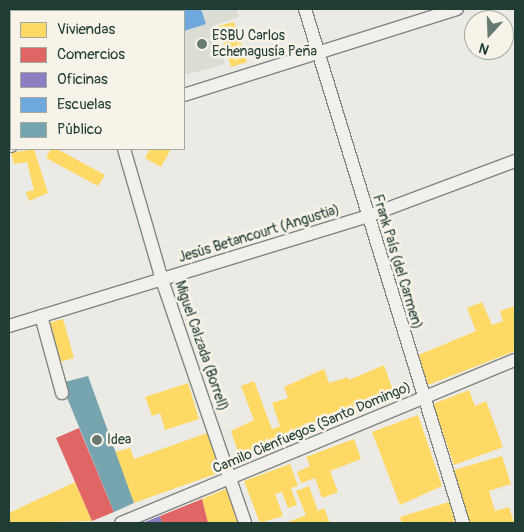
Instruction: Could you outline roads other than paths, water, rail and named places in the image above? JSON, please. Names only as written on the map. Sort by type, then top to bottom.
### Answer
[{"type":"street","name":"Frank País (del Carmen)","points":[[305,9],[463,523]]},
{"type":"street","points":[[185,95],[456,9]]},
{"type":"street","name":"Miguel Calzada (Borrell)","points":[[124,150],[162,280],[245,523]]},
{"type":"street","name":"Jesús Betancourt (Angustia)","points":[[9,326],[368,216],[515,161]]},
{"type":"street","points":[[40,316],[62,393]]},
{"type":"street","name":"Camilo Cienfuegos (Santo Domingo)","points":[[121,523],[515,360]]},
{"type":"place","name":"ESBU Carlos Echenagusía Peña","points":[[202,44]]},
{"type":"place","name":"Idea","points":[[97,440]]}]
